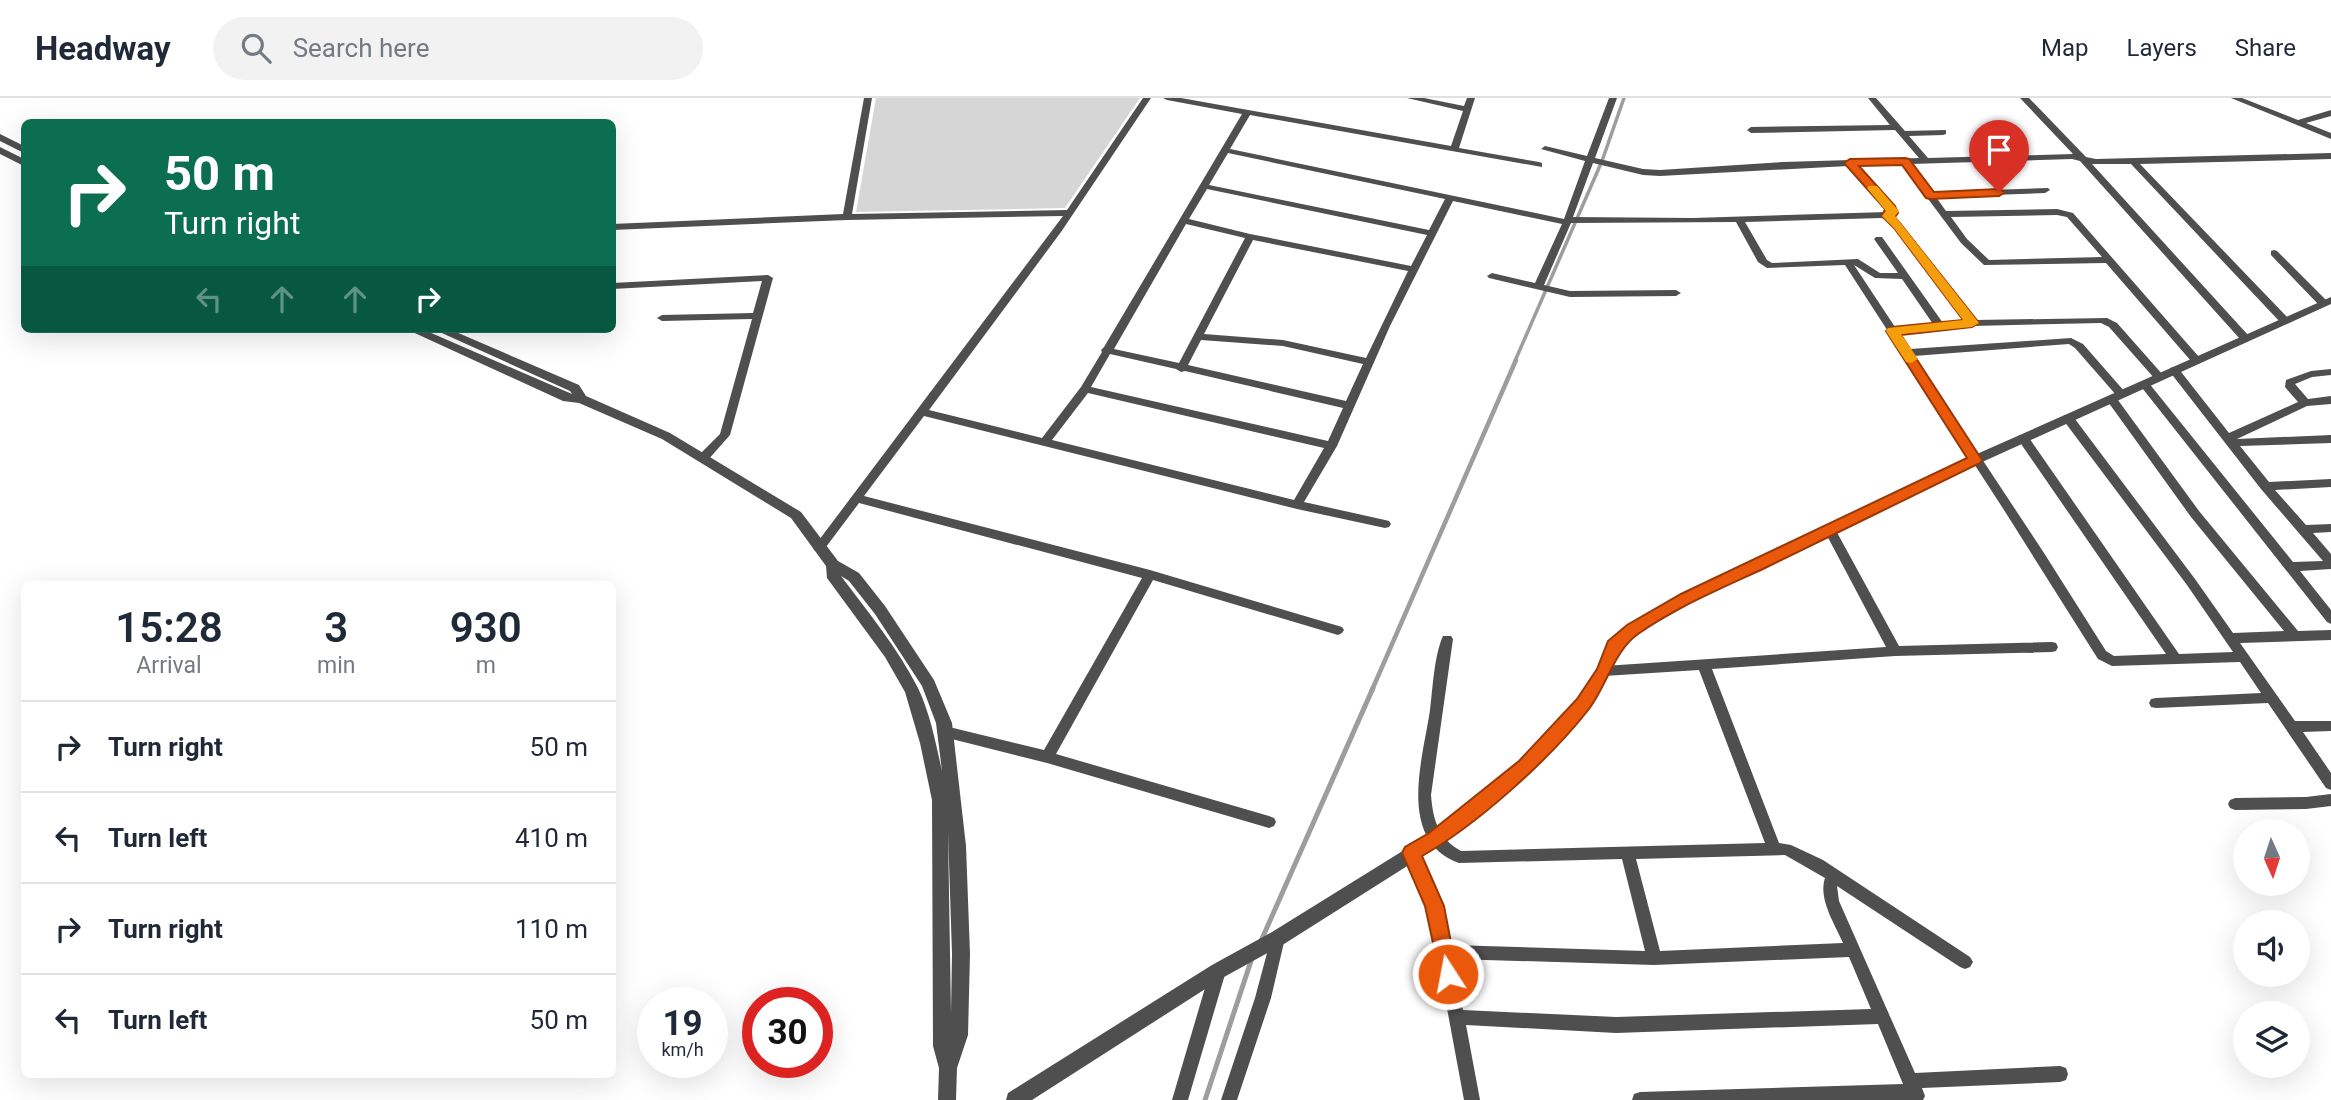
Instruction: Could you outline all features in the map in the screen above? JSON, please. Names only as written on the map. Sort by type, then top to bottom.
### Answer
[{"type":"street","points":[[847,217],[869,98]]},
{"type":"street","points":[[819,548],[924,412],[1069,213],[1147,98]]},
{"type":"street","points":[[1167,98],[1539,165]]},
{"type":"street","points":[[1411,98],[1467,109]]},
{"type":"street","points":[[1454,149],[1472,98]]},
{"type":"street","points":[[1540,288],[1572,221],[1613,98]]},
{"type":"street","points":[[1872,98],[1926,161]]},
{"type":"street","points":[[2024,98],[2084,160],[2244,337]]},
{"type":"street","points":[[2235,98],[2331,136]]},
{"type":"street","points":[[1045,442],[1085,389],[1247,113]]},
{"type":"street","points":[[2297,123],[2331,113]]},
{"type":"street","points":[[1751,130],[1943,132]]},
{"type":"street","points":[[0,137],[21,148]]},
{"type":"street","points":[[1545,149],[1643,172],[1660,173],[1850,163],[2072,156],[2084,160],[2133,161],[2331,156]]},
{"type":"street","points":[[0,150],[21,161]]},
{"type":"street","points":[[1225,150],[1572,221],[1888,216],[1898,225],[1972,323]]},
{"type":"street","points":[[2133,161],[2285,321]]},
{"type":"street","points":[[1905,162],[1965,241],[1987,263],[2109,260]]},
{"type":"street","points":[[1850,163],[1891,209],[1892,213],[1888,216]]},
{"type":"street","points":[[1203,187],[1432,233]]},
{"type":"street","points":[[1930,195],[2045,190]]},
{"type":"street","points":[[1297,505],[1331,446],[1413,269],[1450,198]]},
{"type":"street","points":[[616,227],[847,217],[1069,213]]},
{"type":"street","points":[[1945,214],[2066,214],[2195,359]]},
{"type":"street","points":[[1739,219],[1766,265],[1862,263],[1878,276],[1906,276]]},
{"type":"street","points":[[1185,221],[1250,237],[1413,269]]},
{"type":"street","points":[[1181,369],[1250,237]]},
{"type":"street","points":[[1879,239],[1940,326]]},
{"type":"street","points":[[1015,1100],[1219,971],[1278,938],[1436,839],[1526,766],[1583,704],[1604,671],[1614,645],[1632,629],[1686,599],[1975,460],[2327,302],[2274,253]]},
{"type":"street","points":[[1849,264],[1975,460],[2042,556],[2102,654],[2112,661],[2242,657]]},
{"type":"street","points":[[1492,276],[1557,292],[1588,295],[1676,293]]},
{"type":"street","points":[[616,286],[768,278],[725,435],[703,458]]},
{"type":"street","points":[[662,318],[757,316]]},
{"type":"street","points":[[1892,331],[1972,323],[2107,321],[2159,377]]},
{"type":"street","points":[[421,333],[566,398],[581,399],[666,436],[796,515],[832,565],[854,577],[909,652],[929,684],[945,733],[958,846],[961,954],[959,1035],[948,1068],[947,1100]]},
{"type":"street","points":[[448,333],[575,388],[581,399]]},
{"type":"street","points":[[1199,337],[1283,343],[1370,362]]},
{"type":"street","points":[[1907,353],[2071,341],[2080,346],[2195,514],[2295,636]]},
{"type":"street","points":[[1106,350],[1350,406]]},
{"type":"street","points":[[2174,370],[2331,564]]},
{"type":"street","points":[[2305,403],[2290,387],[2290,382],[2311,374],[2331,372]]},
{"type":"street","points":[[2144,384],[2331,619]]},
{"type":"street","points":[[1085,389],[1331,446]]},
{"type":"street","points":[[2229,441],[2305,403],[2331,400]]},
{"type":"street","points":[[924,412],[1297,505],[1385,524]]},
{"type":"street","points":[[2068,418],[2230,638],[2331,784]]},
{"type":"street","points":[[2023,438],[2176,659]]},
{"type":"street","points":[[2229,441],[2331,439]]},
{"type":"street","points":[[2265,485],[2331,483]]},
{"type":"street","points":[[858,498],[1150,575],[1338,630]]},
{"type":"street","points":[[2303,529],[2331,528]]},
{"type":"street","points":[[1830,530],[1895,651]]},
{"type":"street","points":[[2289,567],[2331,564]]},
{"type":"street","points":[[832,565],[832,574],[890,653],[912,691],[928,743],[940,800],[942,1046],[948,1068]]},
{"type":"street","points":[[1048,757],[1150,575]]},
{"type":"street","points":[[2230,638],[2331,635]]},
{"type":"street","points":[[1447,639],[1424,795],[1425,819],[1436,839],[1447,851],[1459,857],[1774,848],[1792,850],[1965,962]]},
{"type":"street","points":[[1604,671],[1895,651],[2052,647]]},
{"type":"street","points":[[1704,665],[1774,848]]},
{"type":"street","points":[[2155,703],[2270,698]]},
{"type":"street","points":[[2291,727],[2329,728]]},
{"type":"street","points":[[945,733],[1048,757],[1269,821]]},
{"type":"street","points":[[2235,804],[2331,800]]},
{"type":"street","points":[[1411,853],[1434,906],[1472,1100]]},
{"type":"street","points":[[1628,854],[1654,958]]},
{"type":"street","points":[[1833,877],[1830,884],[1832,901],[1915,1091]]},
{"type":"street","points":[[1228,1100],[1263,998],[1278,938]]},
{"type":"street","points":[[1443,952],[1654,958],[1853,950]]},
{"type":"street","points":[[1180,1100],[1219,971]]},
{"type":"street","points":[[1456,1017],[1616,1025],[1882,1016]]},
{"type":"street","points":[[1640,1100],[1915,1091],[2060,1074]]},
{"type":"shaded area","points":[[876,98],[1140,98],[1065,208],[856,212]]},
{"type":"waterway","points":[[1515,361],[1602,161],[1624,98]]},
{"type":"waterway","points":[[1372,690],[1516,360]]},
{"type":"waterway","points":[[1261,941],[1373,688]]},
{"type":"waterway","points":[[1205,1100],[1252,958]]},
{"type":"slow traffic","points":[[1873,188],[1893,211],[1888,216],[1898,225],[1972,323],[1892,331],[1911,359]]},
{"type":"route","points":[[1448,974],[1434,906],[1411,853],[1436,839],[1526,766],[1583,704],[1599,681],[1614,645],[1621,638],[1686,599],[1975,460],[1892,331],[1972,323],[1898,225],[1888,216],[1893,211],[1850,163],[1905,162],[1930,195],[1999,192]]}]
